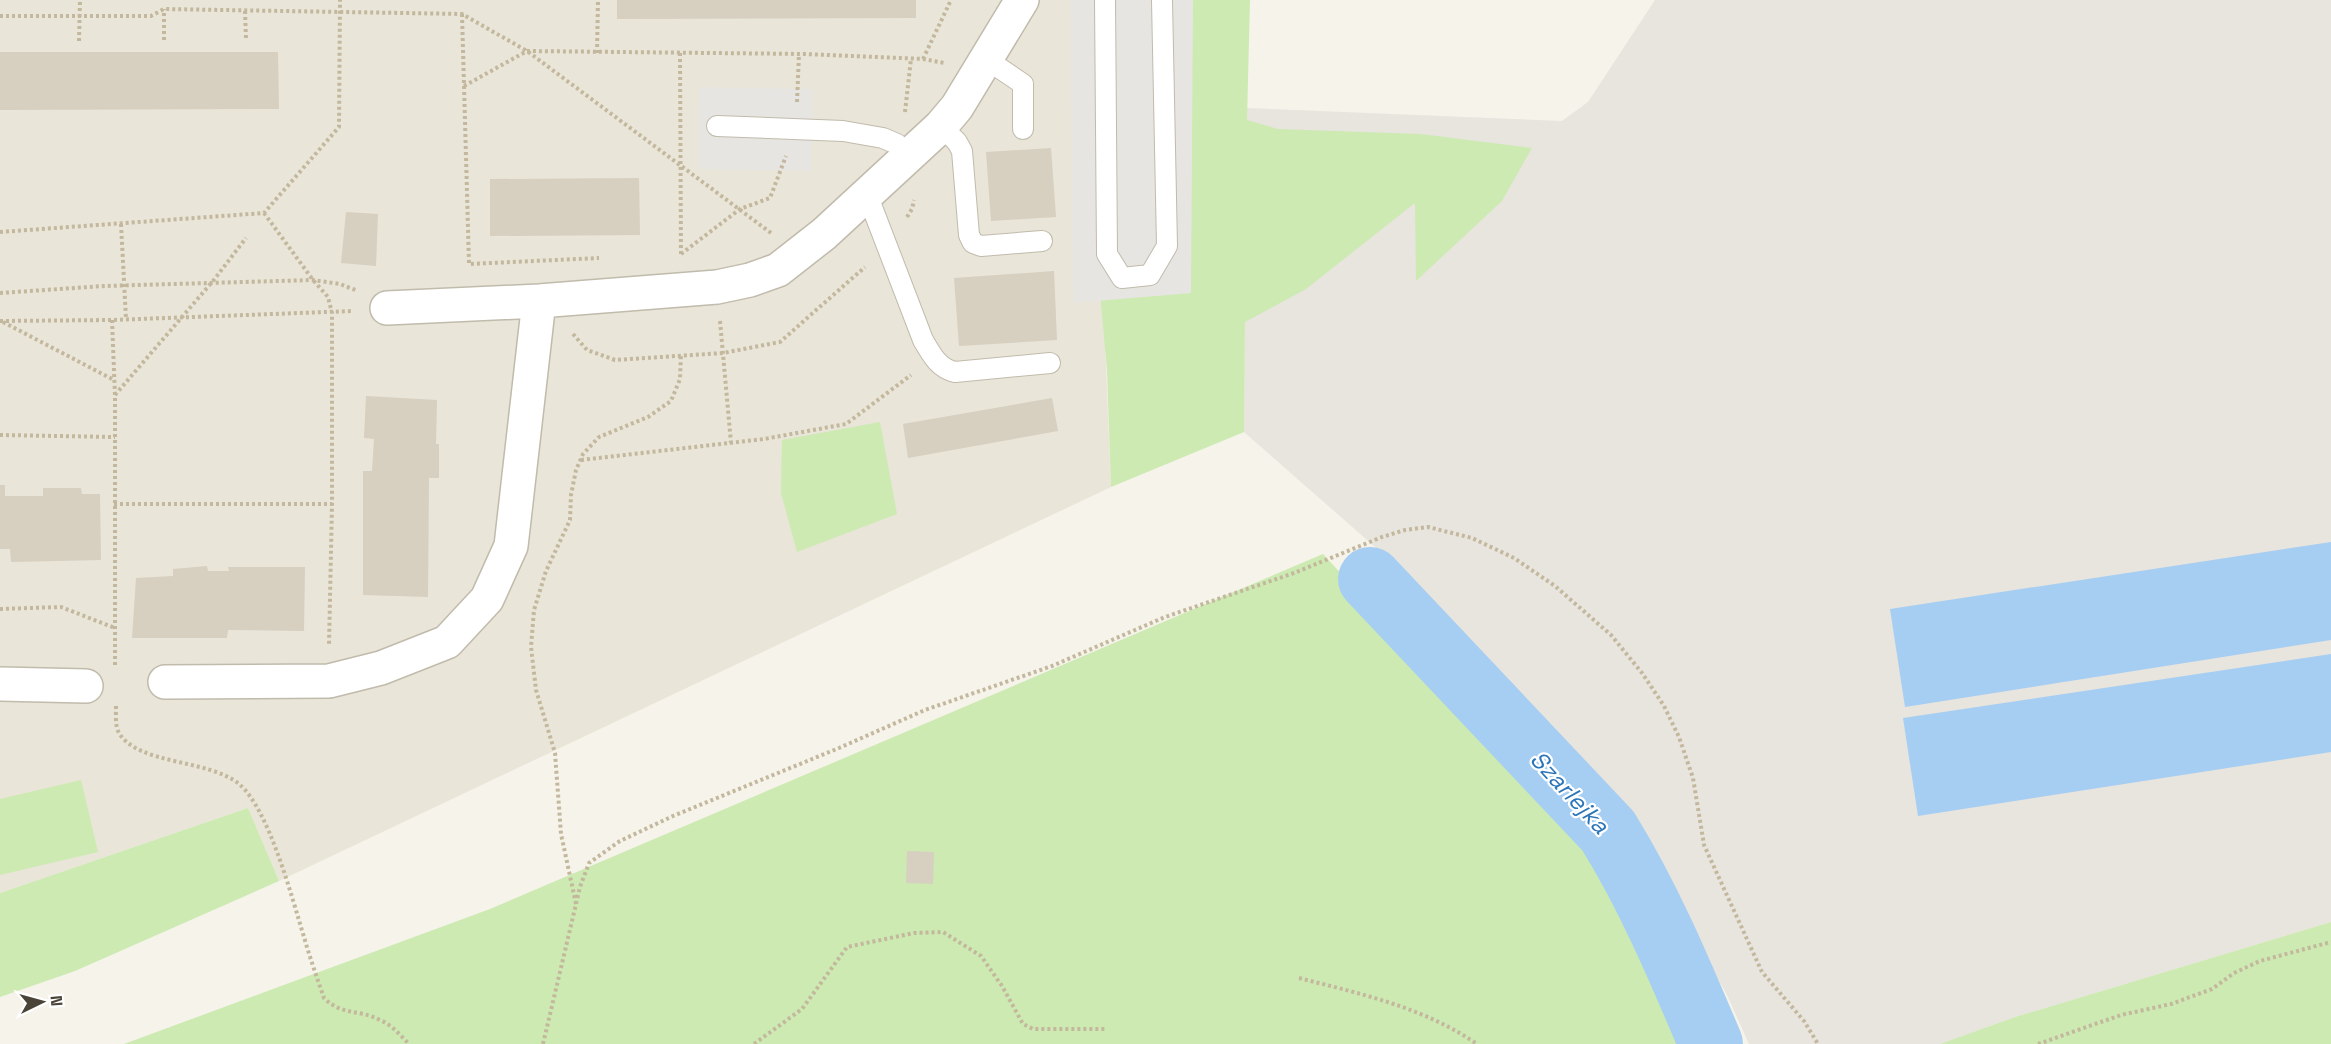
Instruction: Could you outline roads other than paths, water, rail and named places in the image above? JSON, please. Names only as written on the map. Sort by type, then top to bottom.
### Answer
[{"type":"street","points":[[387,308],[539,301],[717,287],[750,280],[778,270],[824,234],[867,194],[900,149],[941,126],[957,107],[1022,0]]},
{"type":"street","points":[[165,682],[328,681],[381,668],[447,642],[487,599],[511,546],[539,301]]},
{"type":"street","points":[[0,684],[100,691]]},
{"type":"lane","points":[[1105,0],[1107,254],[1122,278],[1150,275],[1167,246],[1162,0]]},
{"type":"lane","points":[[983,65],[1023,84],[1023,129]]},
{"type":"lane","points":[[717,126],[843,131],[884,138],[900,149]]},
{"type":"lane","points":[[941,126],[957,142],[962,151],[969,235],[974,243],[981,246],[1042,241]]},
{"type":"lane","points":[[867,194],[923,340],[933,358],[944,369],[955,372],[1050,363]]},
{"type":"water","points":[[2331,542],[2331,640],[1905,707],[1890,609]]},
{"type":"water","points":[[2331,654],[2331,752],[1918,816],[1903,718]]},
{"type":"waterway","name":"Szarlejka","points":[[1370,579],[1608,831],[1651,909],[1711,1044]]}]
